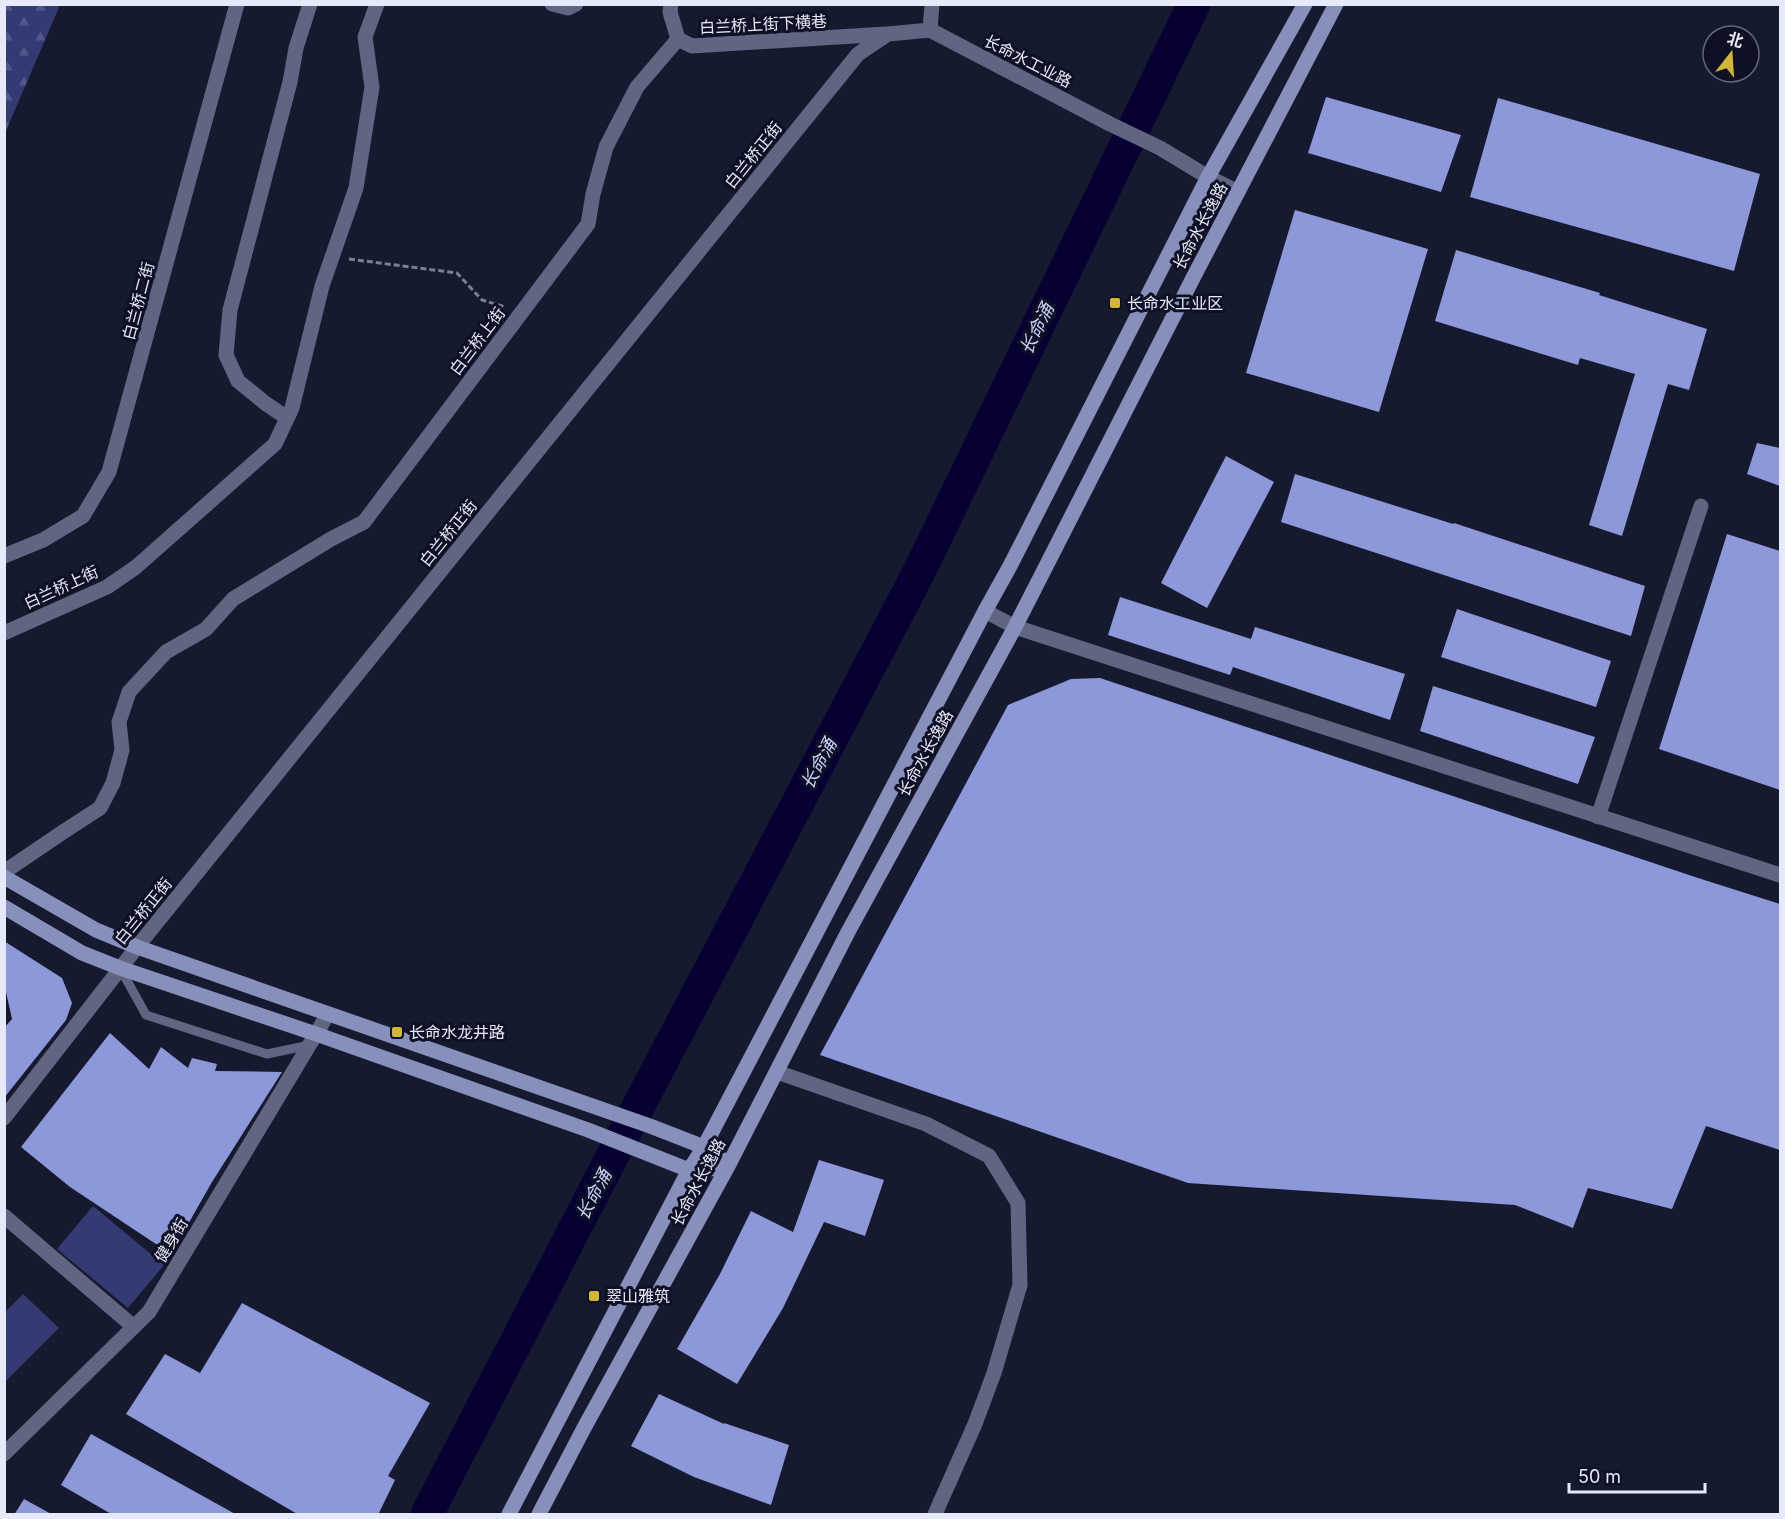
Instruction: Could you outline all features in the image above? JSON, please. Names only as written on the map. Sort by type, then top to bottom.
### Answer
[{"type":"street","name":"白兰桥二街","points":[[4,556],[43,540],[83,516],[109,472],[140,366],[237,4]]},
{"type":"street","points":[[287,418],[238,381],[226,355],[230,310],[290,82],[296,48],[310,4]]},
{"type":"street","name":"白兰桥上街","points":[[4,633],[106,587],[136,567],[275,444],[292,408],[322,286],[356,188],[372,87],[365,37],[377,4]]},
{"type":"street","points":[[552,4],[568,8],[576,4]]},
{"type":"street","points":[[671,4],[670,12],[678,39]]},
{"type":"street","points":[[930,30],[932,4]]},
{"type":"street","name":"长命水长逸路","points":[[509,1515],[689,1170],[704,1147],[1010,566],[1208,177],[1305,4]]},
{"type":"street","name":"长命水长逸路","points":[[539,1515],[589,1418],[728,1166],[848,932],[1015,627],[1336,4]]},
{"type":"street","name":"白兰桥正街","points":[[4,1131],[9,1112],[136,947],[858,54],[888,34],[930,30]]},
{"type":"street","name":"长命水工业路","points":[[930,30],[1160,148],[1208,177]]},
{"type":"street","name":"白兰桥上街下横巷","points":[[678,39],[692,46],[888,34]]},
{"type":"street","name":"白兰桥上街","points":[[4,870],[100,808],[113,783],[122,750],[119,722],[129,692],[166,652],[206,629],[233,599],[331,539],[364,522],[588,224],[593,194],[606,147],[638,87],[678,39]]},
{"type":"street","points":[[1208,177],[1238,192]]},
{"type":"street","points":[[1598,817],[1701,506]]},
{"type":"street","points":[[985,611],[1015,627],[1780,875]]},
{"type":"street","points":[[4,877],[96,930],[136,947],[650,1126],[704,1147],[728,1166]]},
{"type":"street","points":[[4,907],[82,953],[313,1039],[588,1130],[689,1170],[728,1166]]},
{"type":"street","name":"健身街","points":[[4,1454],[149,1312],[328,1014]]},
{"type":"street","points":[[777,1072],[926,1124],[989,1156],[1018,1203],[1020,1286],[994,1373],[975,1424],[935,1515]]},
{"type":"street","points":[[4,1216],[134,1327]]},
{"type":"lane","points":[[120,968],[146,1015],[267,1054],[313,1039]]},
{"type":"path","points":[[332,257],[457,273],[482,300],[522,312]]},
{"type":"green space","points":[[4,5],[60,5],[5,133]]},
{"type":"green space","points":[[93,1206],[164,1265],[128,1308],[57,1249]]},
{"type":"green space","points":[[23,1294],[59,1328],[5,1382],[5,1312]]},
{"type":"building","points":[[1326,97],[1461,135],[1441,192],[1308,153]]},
{"type":"building","points":[[1498,98],[1760,174],[1734,271],[1470,197]]},
{"type":"building","points":[[1295,210],[1428,249],[1379,412],[1246,373]]},
{"type":"building","points":[[1456,250],[1600,293],[1599,295],[1707,329],[1689,390],[1668,384],[1622,536],[1589,525],[1635,374],[1580,358],[1578,365],[1435,321]]},
{"type":"building","points":[[1757,443],[1780,448],[1780,486],[1747,474]]},
{"type":"building","points":[[1226,456],[1274,482],[1207,608],[1161,583]]},
{"type":"building","points":[[1295,474],[1645,586],[1631,636],[1281,522]]},
{"type":"building","points":[[1727,534],[1780,551],[1780,790],[1659,749]]},
{"type":"building","points":[[1120,597],[1251,639],[1255,627],[1405,674],[1390,720],[1233,667],[1230,675],[1108,635]]},
{"type":"building","points":[[1457,609],[1611,661],[1596,707],[1441,657]]},
{"type":"building","points":[[1100,678],[1780,904],[1780,1150],[1706,1126],[1672,1209],[1588,1188],[1573,1228],[1515,1205],[1188,1183],[820,1055],[1008,705],[1071,679]]},
{"type":"building","points":[[1433,686],[1595,737],[1578,784],[1420,731]]},
{"type":"building","points":[[4,941],[62,978],[72,1003],[66,1020],[4,1098],[4,1028],[12,1019],[4,990]]},
{"type":"building","points":[[110,1033],[149,1069],[161,1047],[188,1068],[192,1058],[217,1064],[215,1071],[282,1072],[212,1182],[171,1254],[70,1187],[21,1147]]},
{"type":"building","points":[[819,1160],[884,1180],[865,1236],[824,1222],[783,1308],[737,1384],[677,1349],[720,1274],[751,1211],[793,1232]]},
{"type":"building","points":[[242,1303],[430,1403],[388,1476],[395,1480],[378,1515],[299,1515],[126,1414],[165,1354],[200,1373]]},
{"type":"building","points":[[659,1394],[724,1424],[789,1445],[771,1505],[694,1477],[631,1446]]},
{"type":"building","points":[[91,1434],[237,1515],[113,1515],[61,1485]]},
{"type":"building","points":[[24,1499],[53,1515],[14,1515]]},
{"type":"waterway","name":"长命涌","points":[[427,1514],[918,574],[1194,4]]},
{"type":"place","name":"长命水工业区","points":[[1115,303]]},
{"type":"place","name":"长命水龙井路","points":[[397,1032]]},
{"type":"place","name":"翠山雅筑","points":[[594,1296]]}]
